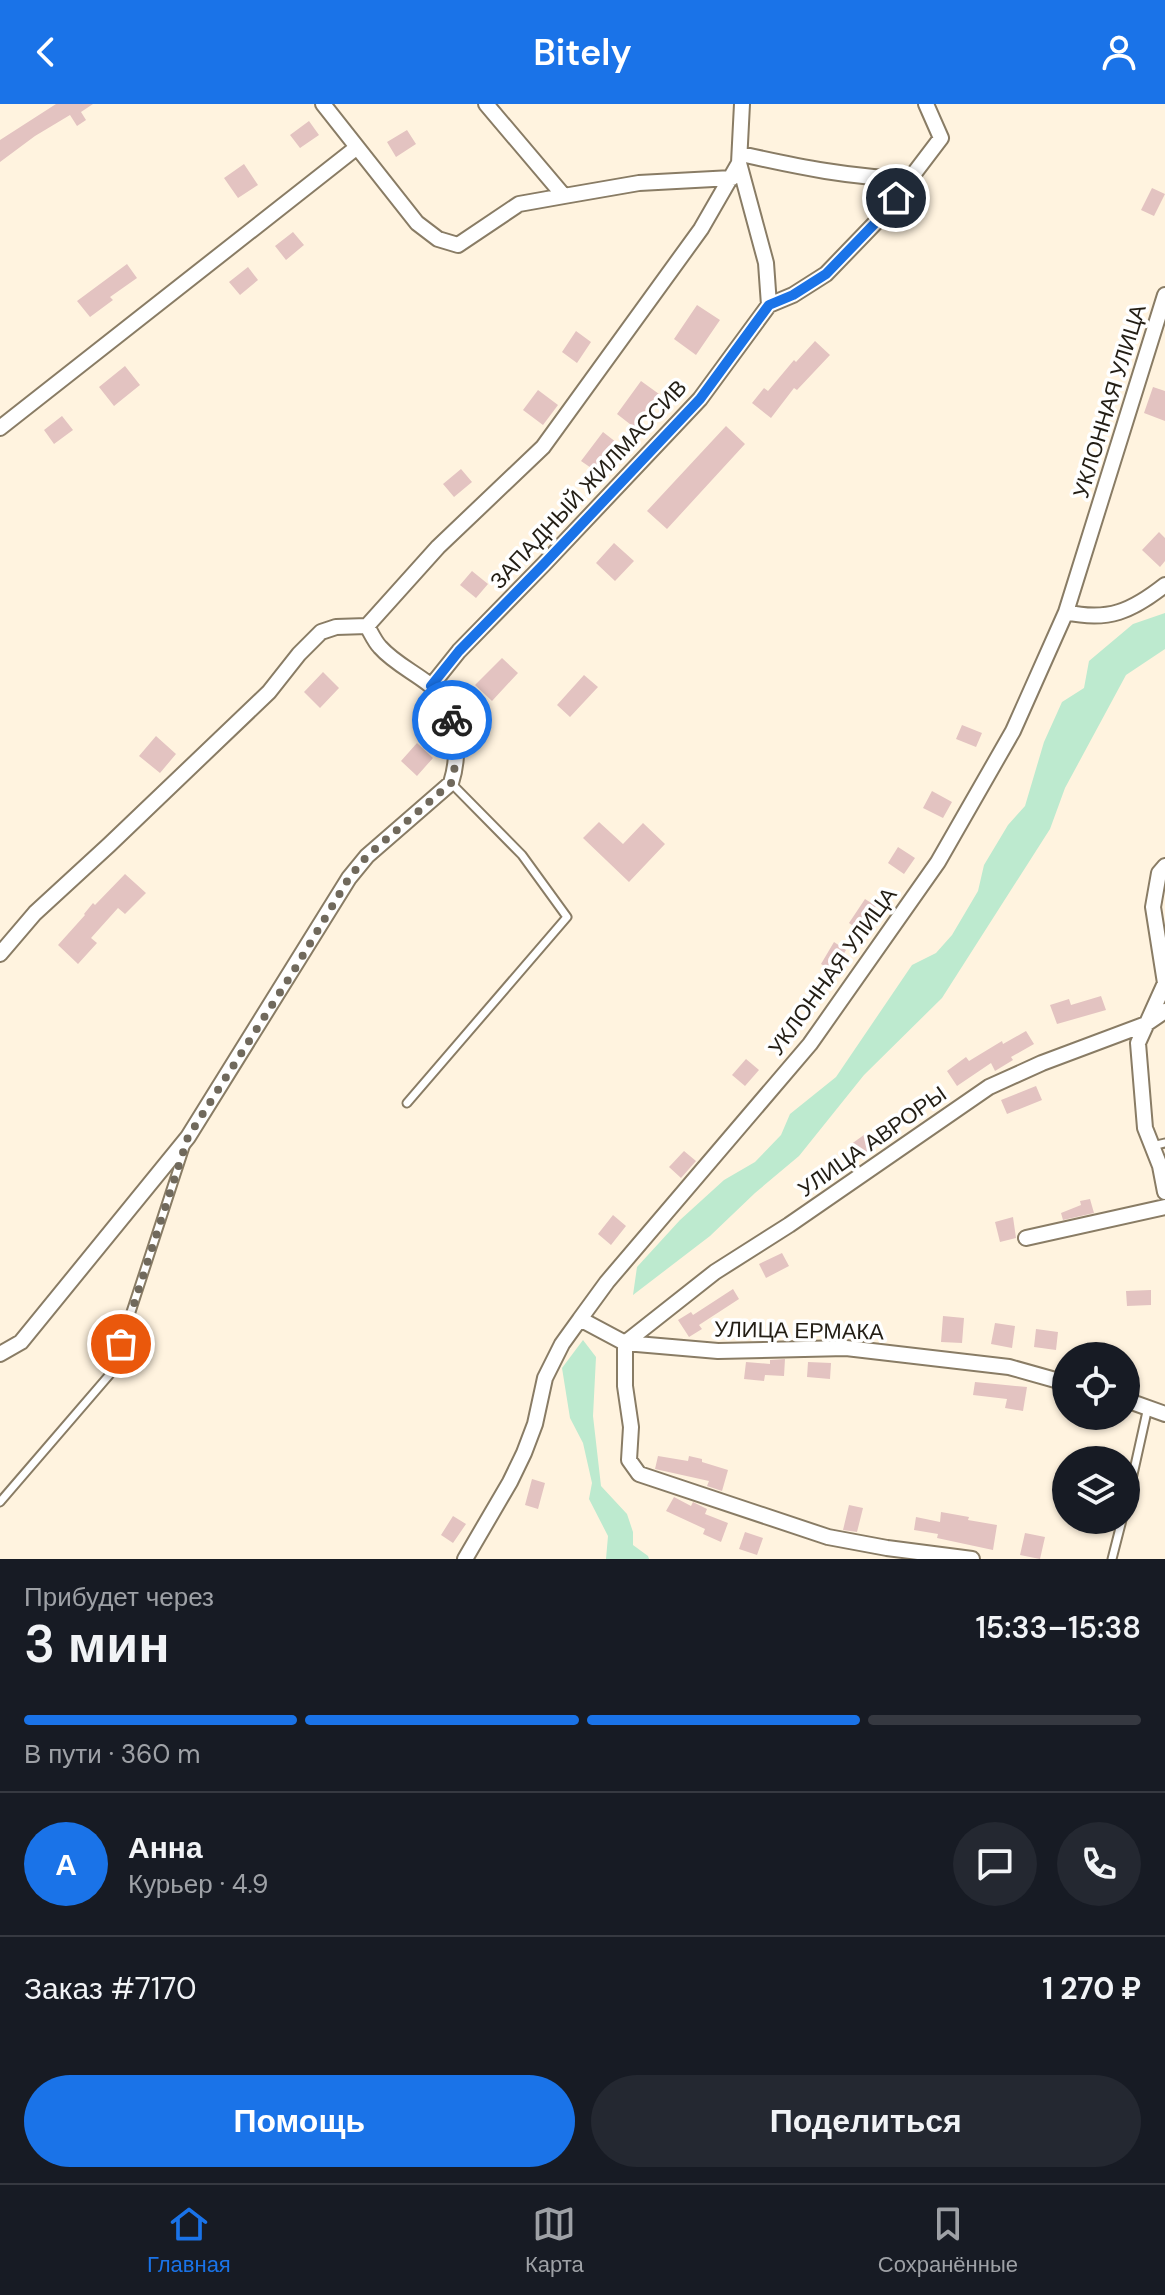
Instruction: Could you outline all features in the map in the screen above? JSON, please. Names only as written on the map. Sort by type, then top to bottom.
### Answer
[{"type":"street","points":[[323,104],[417,223],[438,239],[458,245],[519,204],[639,183],[732,178]]},
{"type":"street","points":[[486,104],[564,196]]},
{"type":"street","points":[[742,104],[740,158],[766,263],[769,305],[793,295],[826,274],[881,217],[911,179],[941,138],[926,104]]},
{"type":"street","points":[[0,428],[356,148]]},
{"type":"street","points":[[0,954],[35,913],[269,692],[321,632],[336,627],[367,626],[438,547],[543,447],[701,229],[732,178],[740,158]]},
{"type":"street","points":[[740,158],[868,178],[911,179]]},
{"type":"street","name":"УКЛОННАЯ УЛИЦА","points":[[465,1559],[524,1453],[535,1424],[545,1378],[562,1344],[607,1282],[810,1044],[938,862],[1013,731],[1066,612],[1165,295]]},
{"type":"street","name":"ЗАПАДНЫЙ ЖИЛМАССИВ","points":[[431,686],[459,651],[700,399],[769,305]]},
{"type":"street","points":[[1150,346],[1165,354]]},
{"type":"street","points":[[1066,612],[1087,617],[1118,613],[1144,601],[1165,585]]},
{"type":"street","points":[[0,1354],[21,1342],[188,1137],[349,878],[367,856],[451,783],[456,767],[457,745],[450,714],[431,686],[379,647],[367,626]]},
{"type":"street","points":[[1165,866],[1159,873],[1153,907],[1165,983],[1138,1043],[1145,1128],[1159,1144],[1165,1192]]},
{"type":"street","name":"УЛИЦА АВРОРЫ","points":[[625,1343],[715,1272],[789,1225],[989,1087],[1042,1063],[1146,1024],[1165,1011]]},
{"type":"street","points":[[1026,1238],[1165,1207]]},
{"type":"street","points":[[580,1319],[625,1343],[625,1386],[631,1427],[629,1460],[639,1474],[885,1554],[972,1559]]},
{"type":"street","name":"УЛИЦА ЕРМАКА","points":[[625,1343],[718,1351],[846,1348],[1009,1367],[1052,1379]]},
{"type":"street","points":[[1140,1404],[1164,1410]]},
{"type":"lane","points":[[407,1103],[567,917],[516,848],[451,783]]},
{"type":"lane","points":[[0,1502],[111,1373],[188,1137]]},
{"type":"lane","points":[[1139,1446],[1148,1407]]},
{"type":"lane","points":[[1112,1559],[1118,1534]]},
{"type":"green space","points":[[1165,613],[1165,649],[1126,675],[1065,788],[1050,829],[942,998],[864,1075],[799,1156],[710,1236],[633,1295],[637,1267],[680,1220],[724,1180],[755,1162],[781,1135],[790,1114],[836,1077],[912,965],[936,953],[952,935],[978,891],[984,865],[1008,825],[1025,806],[1044,742],[1062,702],[1084,688],[1089,661],[1133,624]]},
{"type":"green space","points":[[583,1340],[596,1357],[593,1416],[601,1486],[627,1514],[633,1532],[633,1545],[649,1559],[606,1559],[608,1536],[589,1499],[592,1483],[583,1443],[570,1418],[562,1368]]},
{"type":"building","points":[[56,104],[93,104],[81,112],[86,120],[77,126],[70,115],[0,162],[0,140]]},
{"type":"building","points":[[309,121],[319,135],[300,148],[290,135]]},
{"type":"building","points":[[407,130],[416,144],[396,157],[387,142]]},
{"type":"building","points":[[244,164],[258,185],[238,198],[224,178]]},
{"type":"building","points":[[1152,188],[1165,194],[1154,216],[1141,210]]},
{"type":"building","points":[[293,232],[304,245],[286,260],[275,246]]},
{"type":"building","points":[[127,264],[137,278],[110,297],[113,300],[90,317],[77,301]]},
{"type":"building","points":[[248,267],[258,280],[240,295],[229,282]]},
{"type":"building","points":[[697,305],[720,320],[696,355],[674,339]]},
{"type":"building","points":[[576,331],[591,342],[577,363],[562,352]]},
{"type":"building","points":[[815,341],[830,355],[797,390],[794,388],[771,418],[752,403],[764,388],[768,391]]},
{"type":"building","points":[[125,366],[140,385],[114,406],[99,387]]},
{"type":"building","points":[[641,381],[659,394],[635,428],[617,414]]},
{"type":"building","points":[[1153,387],[1165,391],[1165,421],[1144,413]]},
{"type":"building","points":[[538,390],[558,405],[543,425],[523,410]]},
{"type":"building","points":[[62,416],[73,430],[54,444],[44,430]]},
{"type":"building","points":[[726,426],[745,444],[667,529],[647,511]]},
{"type":"building","points":[[603,432],[621,446],[600,474],[581,461]]},
{"type":"building","points":[[461,469],[472,482],[454,497],[443,484]]},
{"type":"building","points":[[1159,532],[1165,538],[1165,561],[1160,567],[1142,550]]},
{"type":"building","points":[[614,543],[634,561],[615,581],[596,563]]},
{"type":"building","points":[[472,571],[488,584],[476,598],[460,585]]},
{"type":"building","points":[[502,658],[518,673],[492,701],[475,685]]},
{"type":"building","points":[[323,672],[339,688],[320,708],[304,692]]},
{"type":"building","points":[[584,675],[598,687],[570,717],[557,705]]},
{"type":"building","points":[[962,725],[982,733],[976,747],[956,739]]},
{"type":"building","points":[[156,736],[176,754],[160,773],[139,756]]},
{"type":"building","points":[[417,743],[433,758],[417,776],[401,761]]},
{"type":"building","points":[[932,791],[952,802],[943,818],[923,808]]},
{"type":"building","points":[[599,822],[623,844],[643,823],[665,844],[629,882],[583,838]]},
{"type":"building","points":[[898,847],[915,858],[904,874],[888,863]]},
{"type":"building","points":[[125,874],[146,893],[125,914],[118,908],[91,938],[97,943],[78,964],[58,945],[93,903],[95,905]]},
{"type":"building","points":[[865,899],[876,906],[859,930],[849,923]]},
{"type":"building","points":[[834,942],[846,950],[833,971],[821,964]]},
{"type":"building","points":[[1101,996],[1106,1010],[1057,1024],[1050,1005],[1069,999],[1071,1005]]},
{"type":"building","points":[[1026,1031],[1034,1044],[1011,1057],[1013,1060],[995,1071],[991,1063],[957,1086],[947,1071],[966,1057],[969,1061]]},
{"type":"building","points":[[746,1059],[759,1070],[745,1086],[732,1075]]},
{"type":"building","points":[[1036,1086],[1042,1100],[1007,1114],[1001,1100]]},
{"type":"building","points":[[868,1132],[878,1145],[861,1159],[850,1145]]},
{"type":"building","points":[[684,1151],[696,1161],[681,1178],[669,1167]]},
{"type":"building","points":[[1090,1199],[1094,1213],[1063,1220],[1061,1213],[1081,1205],[1080,1201]]},
{"type":"building","points":[[613,1215],[626,1226],[611,1245],[598,1234]]},
{"type":"building","points":[[1013,1217],[1016,1238],[1000,1242],[995,1222]]},
{"type":"building","points":[[782,1253],[789,1266],[766,1278],[759,1264]]},
{"type":"building","points":[[733,1289],[739,1299],[699,1325],[702,1329],[689,1337],[678,1320],[691,1312],[693,1315]]},
{"type":"building","points":[[1151,1290],[1151,1305],[1127,1306],[1126,1291]]},
{"type":"building","points":[[943,1316],[964,1318],[962,1343],[941,1342]]},
{"type":"building","points":[[995,1323],[1015,1326],[1012,1348],[991,1344]]},
{"type":"building","points":[[1036,1329],[1058,1332],[1057,1342],[1052,1342],[1052,1349],[1034,1347]]},
{"type":"building","points":[[785,1359],[784,1376],[765,1375],[764,1381],[744,1379],[746,1362],[770,1364],[770,1360]]},
{"type":"building","points":[[808,1362],[831,1363],[830,1379],[807,1377]]},
{"type":"building","points":[[975,1382],[1027,1387],[1023,1411],[1005,1408],[1007,1399],[973,1395]]},
{"type":"building","points":[[658,1456],[688,1461],[689,1456],[728,1470],[722,1491],[707,1486],[709,1481],[655,1469]]},
{"type":"building","points":[[532,1479],[545,1483],[538,1509],[525,1505]]},
{"type":"building","points":[[674,1497],[691,1506],[693,1502],[707,1509],[705,1514],[728,1523],[721,1542],[703,1534],[705,1529],[666,1511]]},
{"type":"building","points":[[849,1505],[863,1508],[857,1532],[843,1530]]},
{"type":"building","points":[[941,1512],[997,1525],[993,1550],[914,1530],[916,1517],[940,1522]]},
{"type":"building","points":[[453,1516],[466,1524],[453,1543],[441,1535]]},
{"type":"building","points":[[745,1532],[763,1538],[757,1555],[739,1549]]},
{"type":"building","points":[[1025,1533],[1045,1537],[1040,1559],[1020,1555]]},
{"type":"way so far","points":[[121,1344],[188,1137],[349,878],[367,856],[451,783],[456,767],[457,745],[452,720]]},
{"type":"route","points":[[452,720],[431,686],[459,651],[700,399],[769,305],[793,295],[826,274],[896,198]]}]
